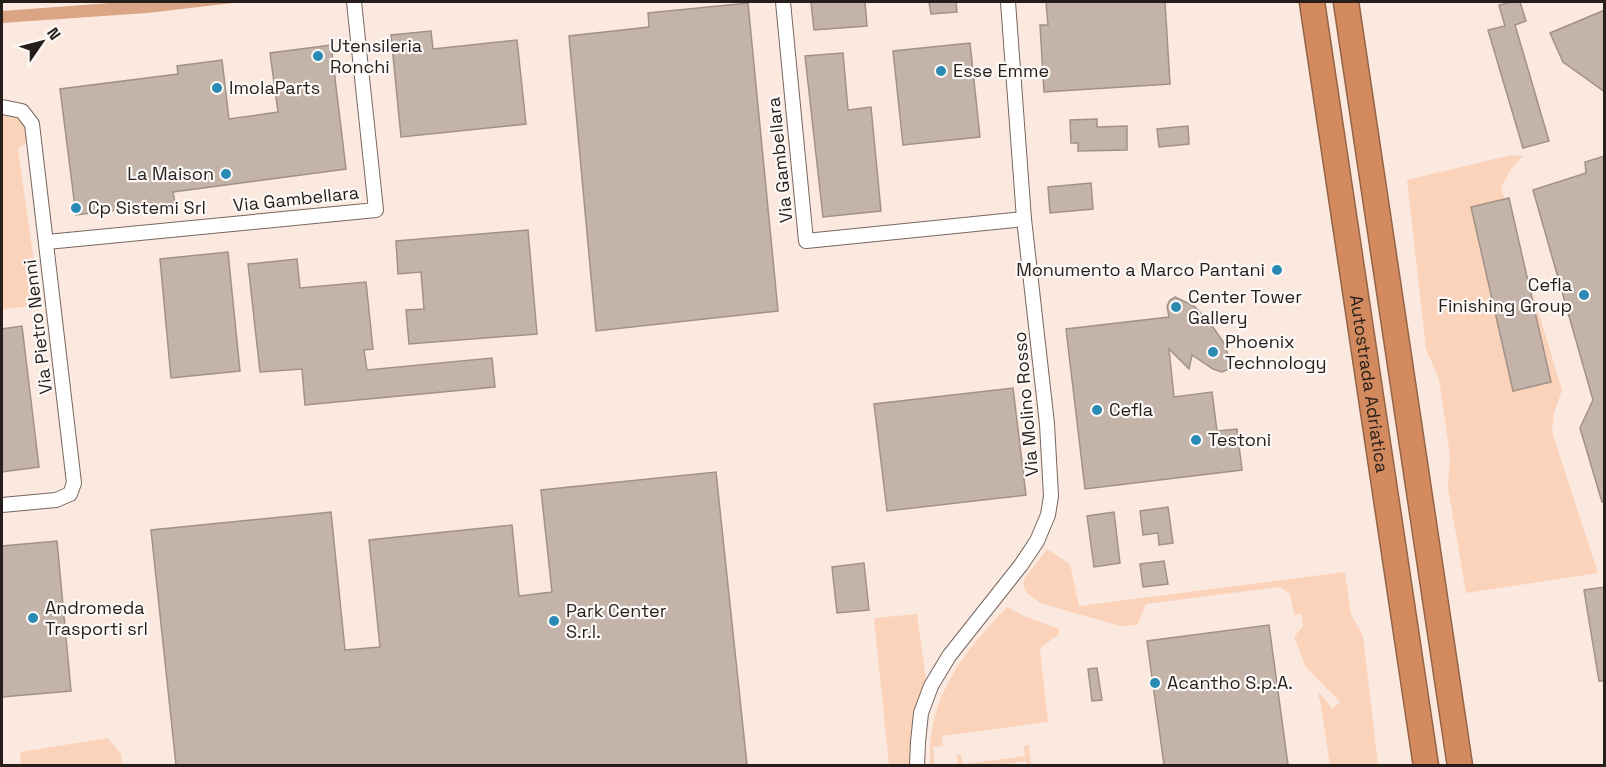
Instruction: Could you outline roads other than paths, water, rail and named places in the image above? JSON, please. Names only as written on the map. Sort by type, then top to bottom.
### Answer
[{"type":"highway","name":"Autostrada Adriatica","points":[[1311,2],[1426,765]]},
{"type":"highway","name":"Autostrada Adriatica","points":[[1346,2],[1460,765]]},
{"type":"street","name":"Via Gambellara","points":[[47,242],[376,210],[354,2]]},
{"type":"street","name":"Via Gambellara","points":[[783,2],[806,241],[1024,219]]},
{"type":"street","name":"Via Molino Rosso","points":[[917,765],[921,714],[931,686],[949,656],[1021,565],[1037,541],[1048,515],[1051,496],[1049,444],[1024,219],[1008,2]]},
{"type":"street","name":"Via Pietro Nenni","points":[[2,107],[22,111],[32,124],[75,483],[70,494],[56,500],[2,505]]},
{"type":"place","name":"Utensileria Ronchi","points":[[318,56]]},
{"type":"place","name":"Esse Emme","points":[[941,71]]},
{"type":"place","name":"ImolaParts","points":[[217,88]]},
{"type":"place","name":"La Maison","points":[[226,174]]},
{"type":"place","name":"Cp Sistemi Srl","points":[[76,208]]},
{"type":"place","name":"Monumento a Marco Pantani","points":[[1277,270]]},
{"type":"place","name":"Cefla Finishing Group","points":[[1584,295]]},
{"type":"place","name":"Center Tower Gallery","points":[[1176,307]]},
{"type":"place","name":"Phoenix Technology","points":[[1213,352]]},
{"type":"place","name":"Cefla","points":[[1097,410]]},
{"type":"place","name":"Testoni","points":[[1196,440]]},
{"type":"place","name":"Andromeda Trasporti srl","points":[[33,618]]},
{"type":"place","name":"Park Center S.r.l.","points":[[554,621]]},
{"type":"place","name":"Acantho S.p.A.","points":[[1155,683]]}]
